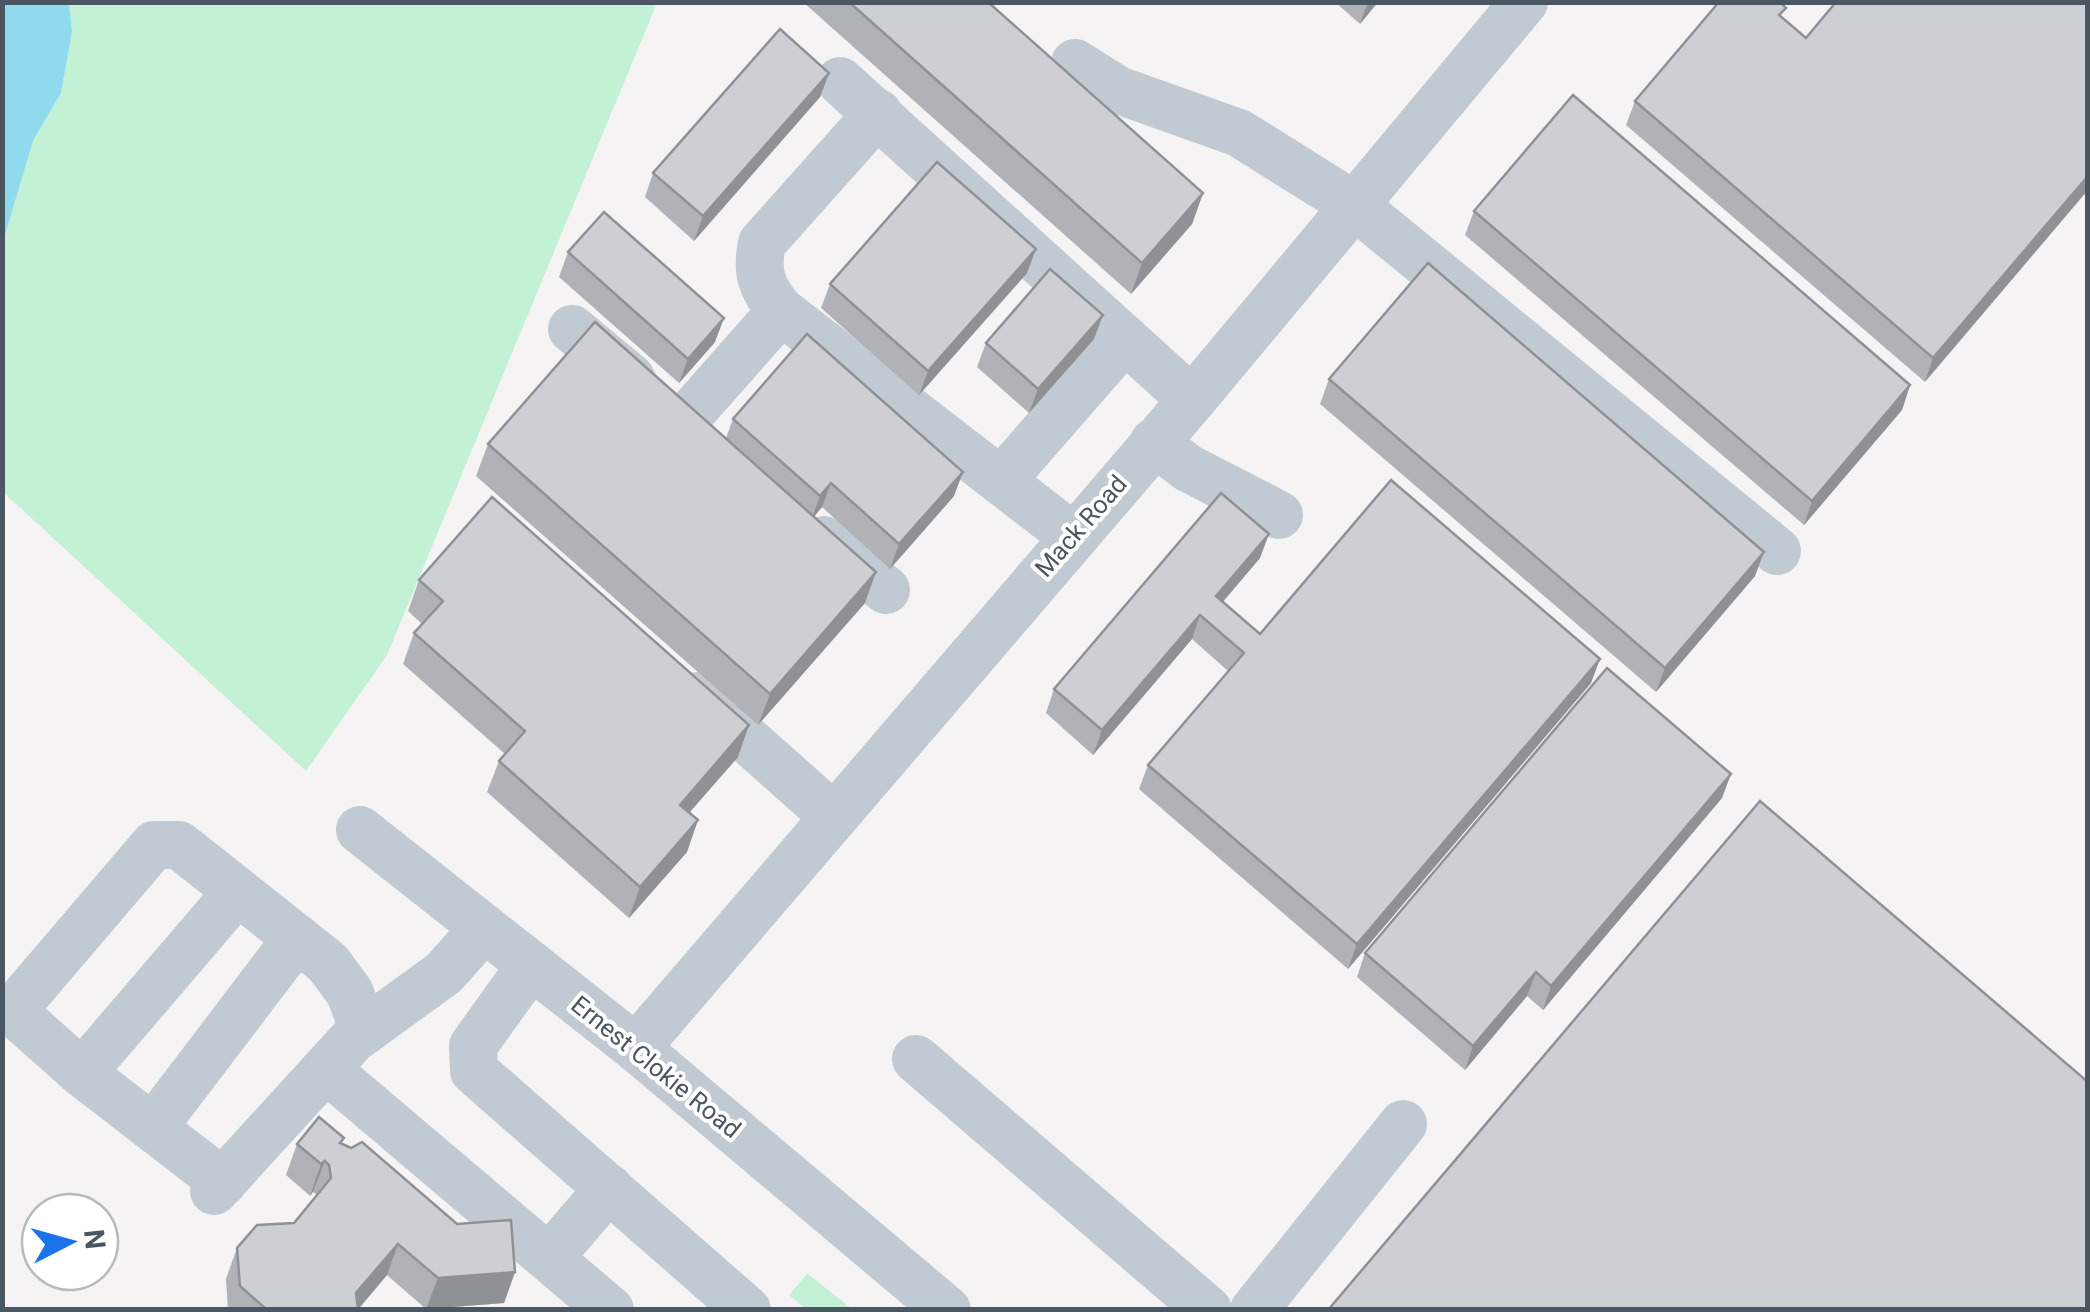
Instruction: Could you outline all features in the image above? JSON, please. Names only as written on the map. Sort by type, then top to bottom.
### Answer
[{"type":"street","name":"Mack Road","points":[[636,1048],[1071,536],[1192,400],[1524,2]]},
{"type":"street","points":[[1076,63],[1118,90],[1239,133],[1354,205],[1777,552]]},
{"type":"street","points":[[840,81],[1192,400]]},
{"type":"street","points":[[878,113],[762,243],[757,266],[764,292],[781,310],[1071,536]]},
{"type":"street","points":[[572,330],[699,434],[781,310]]},
{"type":"street","points":[[1001,481],[1125,338]]},
{"type":"street","points":[[1154,442],[1188,468],[1279,515]]},
{"type":"street","points":[[788,511],[886,590]]},
{"type":"street","points":[[658,661],[833,816]]},
{"type":"street","name":"Ernest Clokie Road","points":[[360,830],[636,1048],[947,1310]]},
{"type":"street","points":[[364,1031],[341,977],[179,845],[154,845],[20,1002],[23,1024],[154,1126],[219,1186],[364,1031],[444,974],[484,928]]},
{"type":"street","points":[[82,1073],[238,892]]},
{"type":"street","points":[[154,1126],[297,938]]},
{"type":"street","points":[[532,965],[473,1046],[474,1072],[747,1310]]},
{"type":"street","points":[[916,1060],[1208,1310]]},
{"type":"street","points":[[326,1069],[549,1258],[590,1304]]},
{"type":"street","points":[[1254,1310],[1402,1124]]},
{"type":"street","points":[[549,1258],[609,1188]]},
{"type":"green space","points":[[69,3],[657,3],[387,655],[306,771],[3,492],[2,241],[33,141],[61,93],[72,32]]},
{"type":"green space","points":[[807,1274],[852,1309],[806,1309],[789,1295]]},
{"type":"water","points":[[3,2],[69,3],[72,32],[61,93],[33,141],[3,241]]},
{"type":"building","points":[[849,2],[988,2],[1203,193],[1142,263]]},
{"type":"building","points":[[1719,2],[1780,2],[1786,8],[1779,15],[1806,38],[1836,2],[2088,2],[2088,176],[1933,358],[1635,101]]},
{"type":"building","points":[[780,29],[829,73],[703,216],[653,173]]},
{"type":"building","points":[[1573,95],[1910,385],[1812,501],[1474,211]]},
{"type":"building","points":[[937,162],[1036,249],[928,371],[830,284]]},
{"type":"building","points":[[604,212],[724,318],[688,359],[568,252]]},
{"type":"building","points":[[1428,263],[1764,552],[1665,668],[1329,379]]},
{"type":"building","points":[[1050,269],[1103,315],[1038,389],[986,343]]},
{"type":"building","points":[[595,322],[876,572],[770,694],[488,444]]},
{"type":"building","points":[[807,334],[963,472],[899,544],[831,483],[820,496],[733,419]]},
{"type":"building","points":[[1391,480],[1600,659],[1357,944],[1148,765],[1244,653],[1200,615],[1102,730],[1054,689],[1221,493],[1269,534],[1216,596],[1260,634]]},
{"type":"building","points":[[492,497],[749,725],[680,805],[698,820],[640,887],[499,761],[525,731],[414,633],[443,601],[419,580]]},
{"type":"building","points":[[1607,668],[1731,774],[1551,986],[1536,972],[1473,1046],[1365,953]]},
{"type":"building","points":[[1760,801],[2088,1082],[2088,1310],[1328,1310]]},
{"type":"building","points":[[319,1117],[344,1138],[340,1143],[351,1148],[362,1142],[457,1224],[511,1220],[515,1272],[438,1278],[398,1244],[356,1293],[358,1310],[267,1310],[240,1286],[237,1248],[257,1225],[294,1223],[331,1178],[325,1161],[321,1164],[297,1144]]}]
